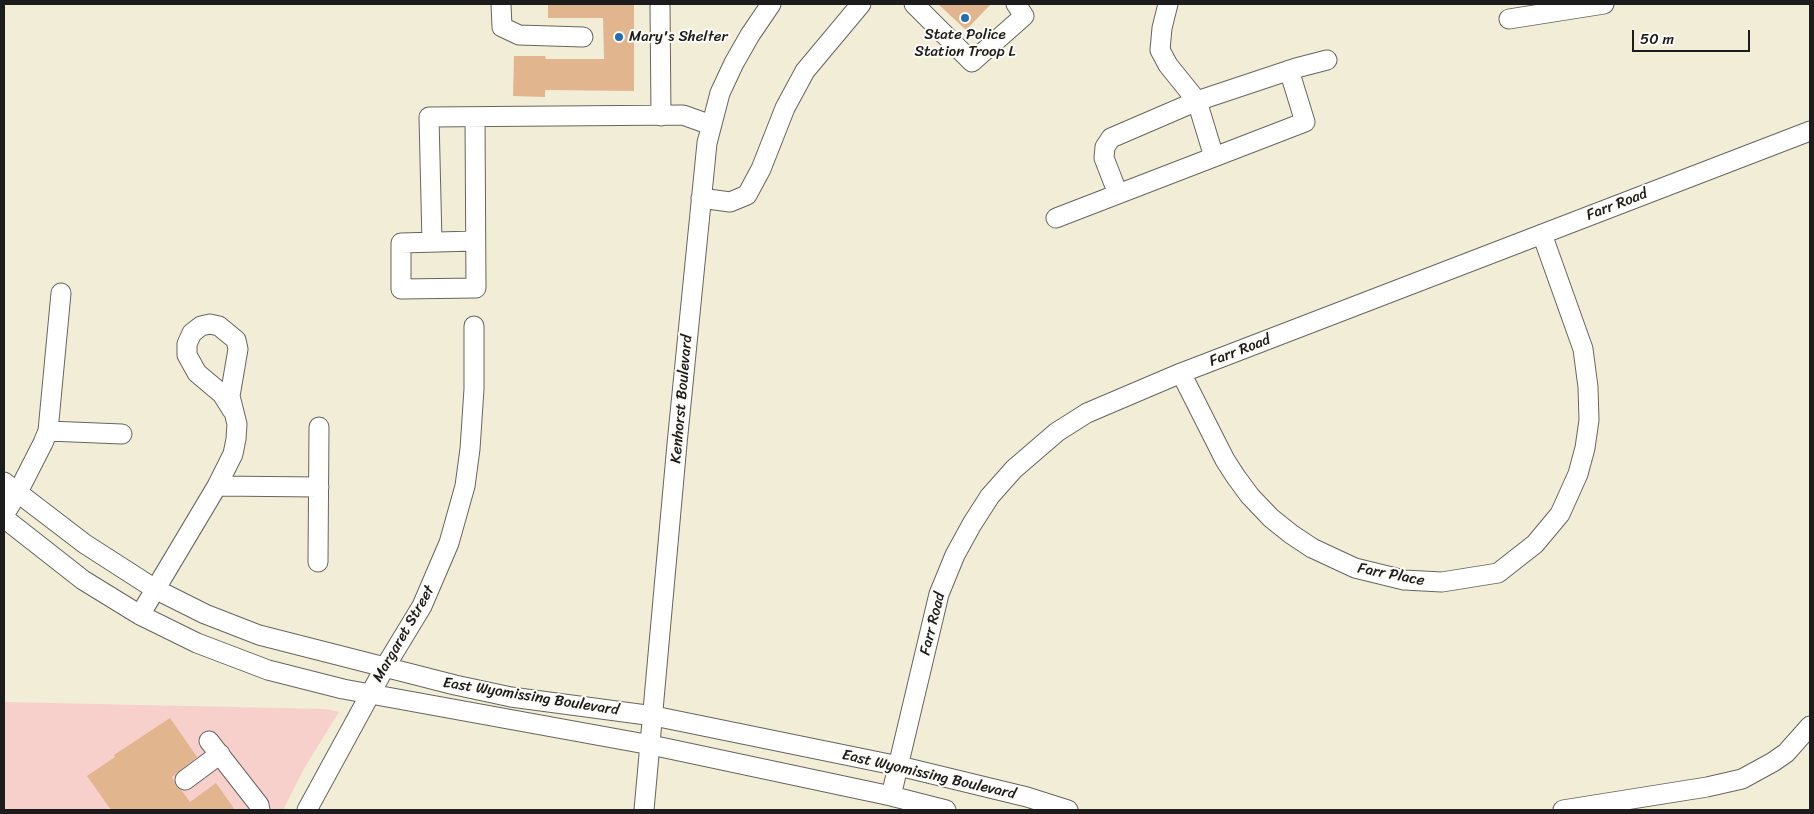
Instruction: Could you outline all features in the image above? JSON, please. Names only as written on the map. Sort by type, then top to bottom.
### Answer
[{"type":"street","points":[[501,4],[502,27],[519,35],[583,37]]},
{"type":"street","points":[[660,4],[660,116]]},
{"type":"street","name":"Kenhorst Boulevard","points":[[644,810],[707,143],[720,93],[734,62],[771,4]]},
{"type":"street","points":[[701,198],[730,202],[747,195],[761,169],[784,108],[806,71],[862,4]]},
{"type":"street","points":[[914,4],[972,62],[1024,16],[1016,4]]},
{"type":"street","points":[[1168,4],[1162,28],[1160,50],[1168,65],[1197,101],[1214,157]]},
{"type":"street","points":[[1509,19],[1604,4]]},
{"type":"street","points":[[1118,194],[1104,158],[1105,147],[1112,138],[1197,101],[1289,70],[1327,60]]},
{"type":"street","points":[[1056,218],[1305,122],[1289,70]]},
{"type":"street","points":[[432,242],[429,117],[683,115],[711,125]]},
{"type":"street","points":[[475,117],[476,241],[476,288],[401,289],[401,242],[476,241]]},
{"type":"street","name":"Farr Road","points":[[891,796],[940,594],[955,555],[990,496],[1014,469],[1057,432],[1087,413],[1181,373],[1810,130]]},
{"type":"street","name":"Farr Place","points":[[1181,373],[1225,460],[1250,496],[1271,518],[1312,548],[1355,568],[1404,580],[1442,582],[1498,573],[1535,544],[1560,514],[1578,474],[1585,448],[1589,420],[1584,349],[1542,234]]},
{"type":"street","points":[[4,517],[11,487],[43,443],[48,431],[62,293]]},
{"type":"street","name":"Margaret Street","points":[[307,810],[370,693],[422,606],[446,552],[459,512],[470,449],[474,389],[474,326]]},
{"type":"street","points":[[140,615],[217,486],[233,454],[237,424],[232,410]]},
{"type":"street","points":[[318,562],[319,427]]},
{"type":"street","points":[[48,431],[122,434]]},
{"type":"street","points":[[217,486],[319,487]]},
{"type":"street","name":"East Wyomissing Boulevard","points":[[11,487],[91,548],[155,589],[205,614],[260,636],[419,677],[502,695],[654,716],[899,766],[1027,797],[1068,810]]},
{"type":"street","name":"East Wyomissing Boulevard","points":[[4,517],[83,580],[140,615],[197,643],[244,662],[343,689],[651,745],[891,796],[946,810]]},
{"type":"street","points":[[1563,810],[1707,787],[1742,779],[1774,762],[1786,753],[1810,726]]},
{"type":"street","points":[[185,780],[214,748],[259,805],[260,810]]},
{"type":"shaded area","points":[[4,702],[326,709],[339,712],[305,767],[283,810],[4,810]]},
{"type":"building","name":"Mary's Shelter","points":[[548,4],[634,4],[634,91],[545,90],[545,97],[513,96],[514,56],[545,56],[546,59],[604,59],[603,18],[548,18]]},
{"type":"building","name":"State Police Station Troop L","points":[[938,4],[991,4],[966,30]]},
{"type":"building","points":[[170,718],[197,757],[172,777],[176,786],[190,802],[216,783],[235,810],[111,810],[87,776],[115,757],[114,755]]},
{"type":"place","name":"State Police Station Troop L","points":[[965,18]]},
{"type":"place","name":"Mary's Shelter","points":[[619,37]]}]
